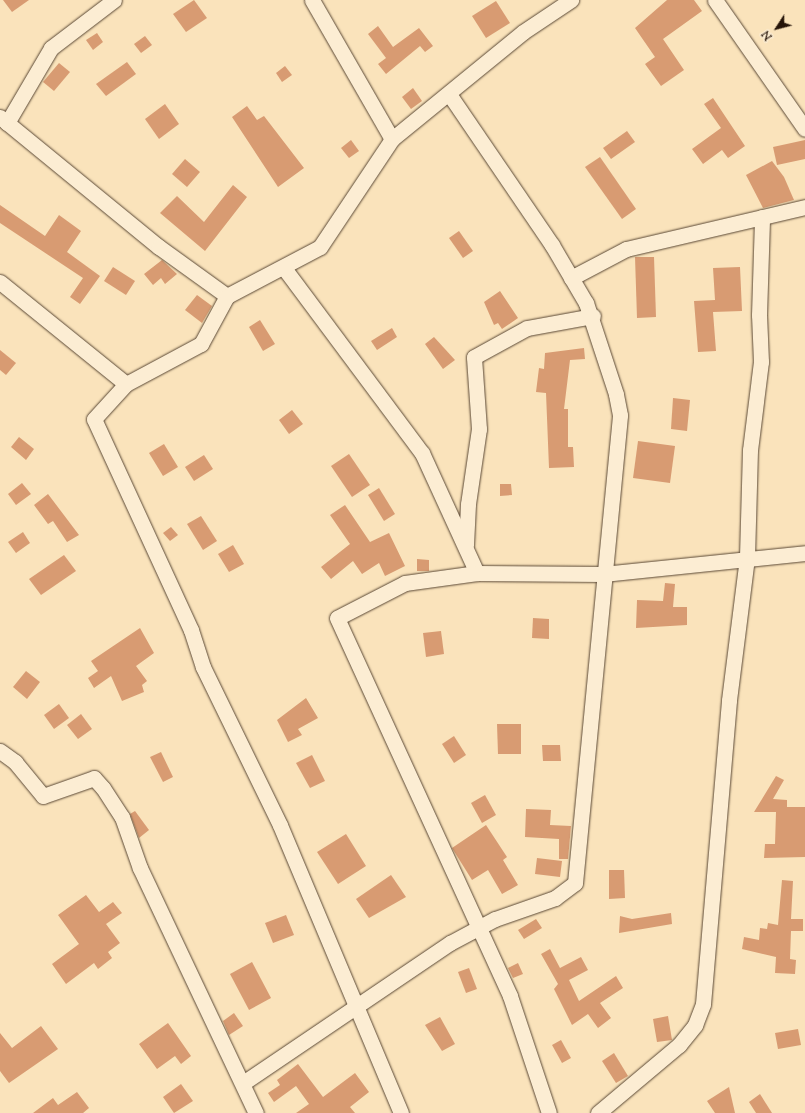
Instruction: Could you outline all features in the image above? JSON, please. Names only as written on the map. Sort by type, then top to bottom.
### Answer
[{"type":"street","points":[[114,0],[51,48],[4,120],[159,248],[227,296]]},
{"type":"street","points":[[312,0],[392,139]]},
{"type":"street","points":[[401,1113],[280,825],[218,701],[191,630],[94,419],[126,384],[201,344],[227,296],[284,268],[320,247],[392,139],[523,32],[571,0]]},
{"type":"street","points":[[716,0],[805,129]]},
{"type":"street","points":[[243,1083],[450,943],[495,919],[555,898],[575,884],[603,574],[620,415],[593,316],[571,278],[448,94]]},
{"type":"street","points":[[571,278],[626,249],[805,207]]},
{"type":"street","points":[[598,1113],[679,1045],[695,1025],[703,1004],[729,700],[747,557],[750,450],[761,362],[759,316],[762,217]]},
{"type":"street","points":[[284,268],[422,453],[477,573]]},
{"type":"street","points":[[0,282],[126,384]]},
{"type":"street","points":[[466,550],[468,504],[479,429],[471,362],[474,357],[527,328],[593,316]]},
{"type":"street","points":[[549,1113],[510,996],[337,618],[405,583],[477,573],[603,574],[747,557],[805,553]]},
{"type":"street","points":[[0,751],[15,762],[43,796],[94,778],[103,788],[122,817],[140,868],[256,1113]]},
{"type":"building","points":[[3,0],[29,0],[12,12]]},
{"type":"building","points":[[194,0],[207,18],[186,32],[173,14]]},
{"type":"building","points":[[667,0],[694,0],[702,11],[663,39],[684,70],[661,86],[645,64],[655,57],[635,28]]},
{"type":"building","points":[[496,1],[510,23],[486,38],[472,16]]},
{"type":"building","points":[[378,26],[393,47],[419,28],[433,46],[425,52],[420,46],[386,74],[378,64],[386,58],[368,34]]},
{"type":"building","points":[[97,33],[103,42],[93,50],[86,40]]},
{"type":"building","points":[[145,36],[152,45],[141,53],[134,44]]},
{"type":"building","points":[[127,62],[136,74],[106,96],[96,84]]},
{"type":"building","points":[[59,63],[70,72],[54,91],[43,82]]},
{"type":"building","points":[[285,66],[292,75],[282,82],[276,73]]},
{"type":"building","points":[[413,88],[422,101],[411,109],[402,97]]},
{"type":"building","points":[[713,98],[745,146],[728,158],[722,150],[703,164],[692,149],[721,128],[704,104]]},
{"type":"building","points":[[165,104],[179,124],[159,139],[145,119]]},
{"type":"building","points":[[247,106],[257,120],[264,116],[304,168],[278,187],[232,117]]},
{"type":"building","points":[[627,131],[635,142],[611,159],[603,148]]},
{"type":"building","points":[[351,140],[359,151],[349,158],[341,148]]},
{"type":"building","points":[[805,140],[805,159],[777,165],[773,147]]},
{"type":"building","points":[[600,157],[636,209],[622,219],[585,167]]},
{"type":"building","points":[[185,159],[200,172],[187,187],[172,174]]},
{"type":"building","points":[[772,161],[784,177],[794,200],[763,208],[746,175]]},
{"type":"building","points":[[233,185],[247,197],[205,251],[160,213],[177,196],[204,222]]},
{"type":"building","points":[[0,205],[45,236],[59,215],[81,231],[67,252],[100,276],[80,304],[70,297],[83,278],[0,223]]},
{"type":"building","points":[[459,231],[473,251],[463,258],[449,238]]},
{"type":"building","points":[[635,257],[654,257],[656,317],[637,318]]},
{"type":"building","points":[[162,260],[177,274],[165,284],[161,278],[153,285],[144,274]]},
{"type":"building","points":[[113,267],[135,281],[126,295],[104,281]]},
{"type":"building","points":[[740,267],[742,311],[713,312],[716,351],[698,352],[694,301],[715,300],[713,268]]},
{"type":"building","points":[[500,291],[518,318],[502,329],[498,323],[494,325],[484,302]]},
{"type":"building","points":[[197,295],[212,306],[202,323],[185,310]]},
{"type":"building","points":[[260,320],[275,344],[263,351],[249,327]]},
{"type":"building","points":[[392,328],[397,337],[377,350],[371,341]]},
{"type":"building","points":[[434,337],[455,360],[443,369],[425,344]]},
{"type":"building","points":[[584,348],[585,359],[570,360],[564,409],[568,409],[568,447],[573,447],[574,467],[549,468],[546,393],[536,392],[539,368],[544,369],[545,353]]},
{"type":"building","points":[[0,350],[16,363],[6,375],[0,370]]},
{"type":"building","points":[[673,398],[690,400],[687,431],[671,429]]},
{"type":"building","points":[[292,410],[303,424],[289,434],[279,420]]},
{"type":"building","points":[[19,437],[34,449],[26,460],[11,447]]},
{"type":"building","points":[[638,441],[675,446],[670,483],[633,478]]},
{"type":"building","points":[[164,444],[178,467],[163,476],[149,453]]},
{"type":"building","points":[[349,454],[370,485],[352,497],[331,466]]},
{"type":"building","points":[[204,455],[213,469],[194,481],[185,467]]},
{"type":"building","points":[[22,483],[31,494],[16,505],[8,494]]},
{"type":"building","points":[[500,484],[511,484],[512,495],[500,496]]},
{"type":"building","points":[[379,488],[395,514],[384,521],[368,495]]},
{"type":"building","points":[[48,494],[79,535],[67,542],[53,521],[48,524],[34,505]]},
{"type":"building","points":[[345,505],[370,542],[389,533],[405,566],[385,576],[379,563],[362,574],[353,561],[331,579],[321,567],[350,544],[330,515]]},
{"type":"building","points":[[201,516],[217,541],[203,550],[187,524]]},
{"type":"building","points":[[171,527],[178,535],[170,541],[163,533]]},
{"type":"building","points":[[23,532],[30,543],[16,553],[8,542]]},
{"type":"building","points":[[233,545],[244,564],[229,572],[218,554]]},
{"type":"building","points":[[64,555],[76,571],[41,595],[29,579]]},
{"type":"building","points":[[417,559],[429,560],[429,571],[417,571]]},
{"type":"building","points":[[665,583],[675,584],[673,607],[687,607],[687,625],[636,628],[637,600],[663,601]]},
{"type":"building","points":[[533,618],[549,619],[549,639],[532,638]]},
{"type":"building","points":[[140,628],[154,653],[136,666],[147,681],[142,685],[144,692],[122,701],[111,676],[94,688],[88,678],[98,671],[91,661]]},
{"type":"building","points":[[441,631],[444,654],[426,657],[423,633]]},
{"type":"building","points":[[26,671],[40,682],[27,699],[13,687]]},
{"type":"building","points":[[306,698],[318,718],[298,729],[302,735],[288,742],[277,720]]},
{"type":"building","points":[[59,704],[69,718],[54,729],[44,715]]},
{"type":"building","points":[[81,714],[92,729],[78,739],[67,725]]},
{"type":"building","points":[[497,724],[521,724],[521,754],[498,754]]},
{"type":"building","points":[[454,736],[466,755],[454,763],[442,744]]},
{"type":"building","points":[[542,745],[560,745],[561,761],[543,761]]},
{"type":"building","points":[[161,752],[173,777],[163,782],[150,757]]},
{"type":"building","points":[[312,755],[325,781],[310,788],[296,763]]},
{"type":"building","points":[[776,776],[784,780],[773,799],[787,800],[787,807],[805,807],[805,857],[764,858],[765,844],[775,844],[776,812],[754,812]]},
{"type":"building","points":[[485,795],[496,815],[482,823],[471,803]]},
{"type":"building","points":[[526,809],[551,810],[550,825],[571,826],[568,859],[559,859],[559,839],[525,837]]},
{"type":"building","points":[[135,811],[149,830],[139,838],[130,814]]},
{"type":"building","points":[[486,825],[507,857],[503,860],[518,885],[502,894],[488,870],[472,880],[452,848]]},
{"type":"building","points":[[346,834],[366,866],[338,884],[317,852]]},
{"type":"building","points":[[537,858],[562,861],[560,877],[535,874]]},
{"type":"building","points":[[609,870],[624,870],[625,898],[609,899]]},
{"type":"building","points":[[391,875],[406,897],[369,918],[356,899]]},
{"type":"building","points":[[782,880],[793,881],[791,919],[803,919],[803,931],[791,931],[790,959],[796,960],[795,974],[775,973],[776,957],[742,949],[744,937],[759,940],[760,928],[767,929],[768,923],[778,925]]},
{"type":"building","points":[[86,895],[99,912],[113,902],[122,913],[106,924],[120,943],[108,952],[112,958],[98,969],[94,963],[66,984],[52,964],[79,944],[58,915]]},
{"type":"building","points":[[671,913],[672,924],[619,933],[620,916],[632,919]]},
{"type":"building","points":[[286,915],[294,935],[273,943],[265,923]]},
{"type":"building","points":[[536,919],[542,928],[524,939],[518,930]]},
{"type":"building","points":[[550,949],[560,968],[581,957],[588,970],[569,980],[579,1001],[616,976],[623,988],[600,1003],[611,1018],[598,1028],[588,1014],[572,1025],[554,989],[558,984],[541,954]]},
{"type":"building","points":[[252,962],[271,998],[249,1010],[230,974]]},
{"type":"building","points":[[518,963],[523,974],[513,978],[508,968]]},
{"type":"building","points":[[469,968],[477,989],[466,993],[458,972]]},
{"type":"building","points":[[234,1013],[243,1026],[229,1035],[223,1021]]},
{"type":"building","points":[[668,1016],[672,1040],[657,1042],[653,1019]]},
{"type":"building","points":[[440,1017],[455,1044],[442,1051],[425,1025]]},
{"type":"building","points":[[168,1023],[191,1056],[181,1064],[175,1056],[157,1069],[139,1044]]},
{"type":"building","points":[[41,1026],[58,1049],[9,1083],[0,1071],[0,1033],[12,1048]]},
{"type":"building","points":[[798,1029],[801,1045],[778,1049],[775,1033]]},
{"type":"building","points":[[561,1040],[571,1058],[562,1063],[552,1045]]},
{"type":"building","points":[[614,1053],[628,1076],[616,1083],[602,1061]]},
{"type":"building","points":[[298,1064],[323,1097],[355,1073],[369,1092],[350,1107],[355,1113],[296,1113],[309,1104],[296,1086],[274,1102],[268,1093],[280,1085],[277,1080]]},
{"type":"building","points":[[181,1084],[193,1101],[174,1113],[163,1097]]},
{"type":"building","points":[[729,1087],[735,1113],[715,1113],[707,1101]]},
{"type":"building","points":[[77,1092],[89,1108],[83,1113],[33,1113],[53,1098],[58,1105]]},
{"type":"building","points":[[760,1094],[772,1113],[756,1113],[749,1102]]}]
